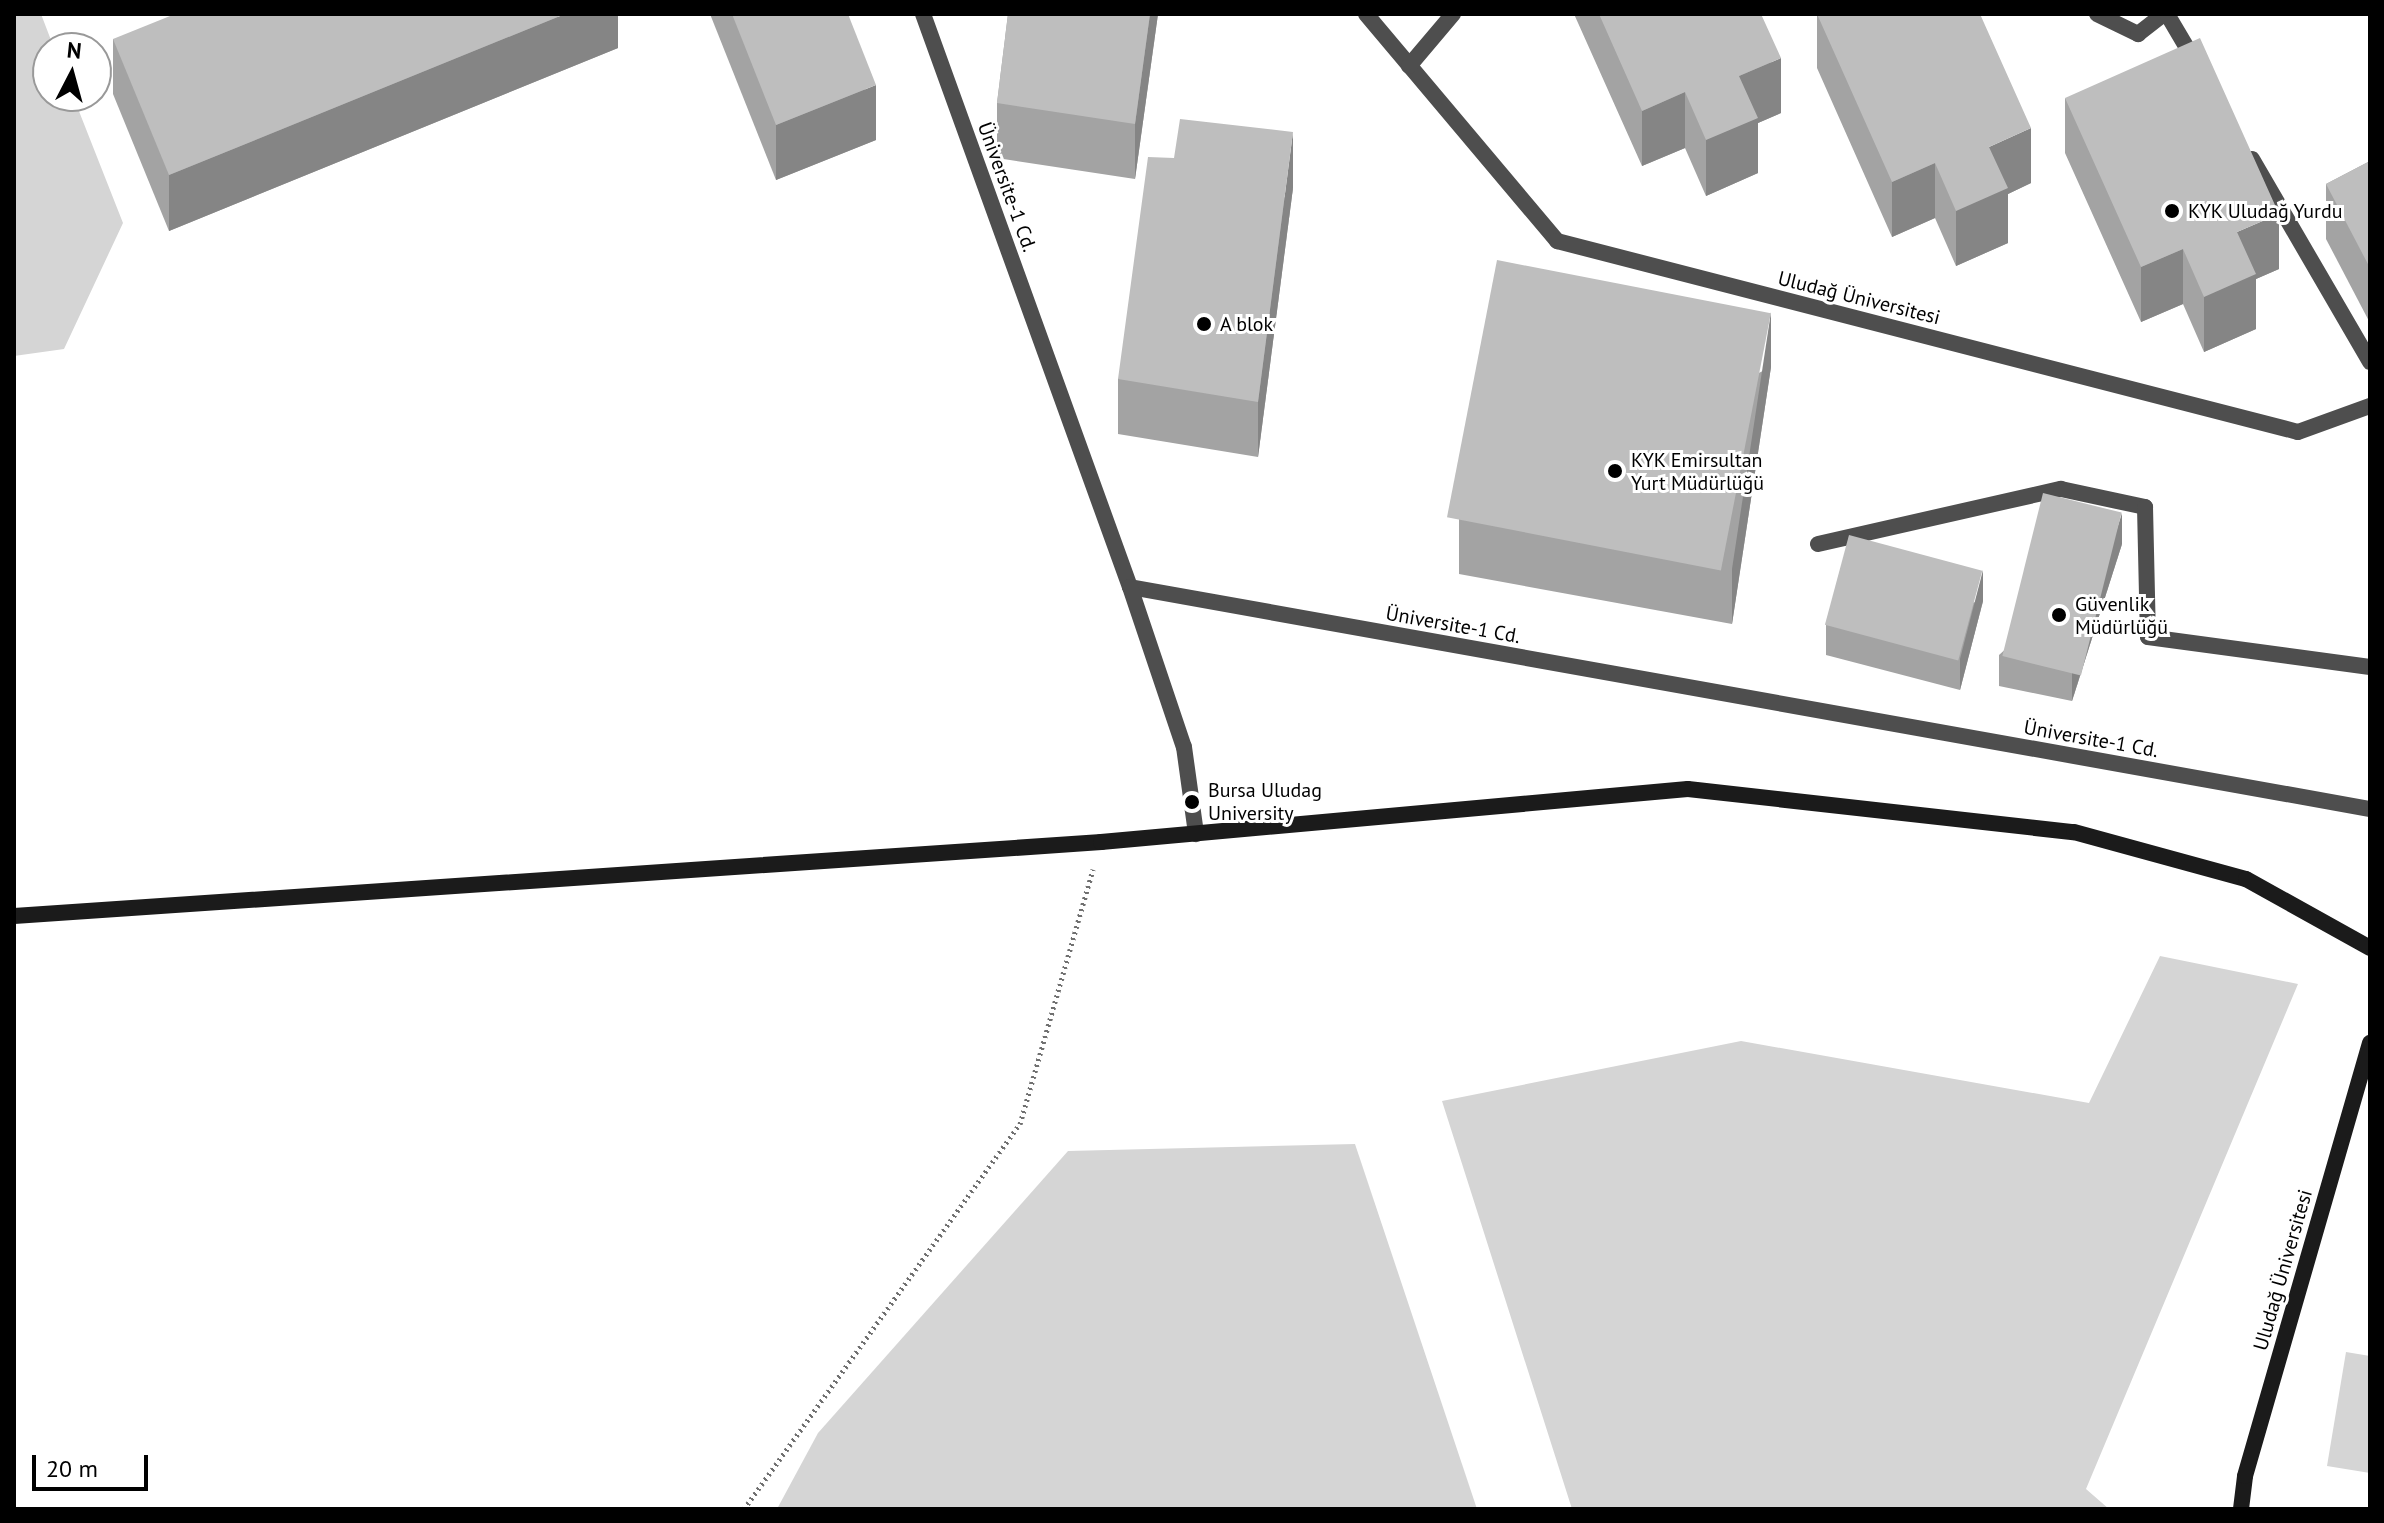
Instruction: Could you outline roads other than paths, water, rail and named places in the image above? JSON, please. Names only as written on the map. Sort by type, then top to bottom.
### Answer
[{"type":"street","name":"Üniversite-1 Cd.","points":[[923,14],[1130,587],[2370,809]]},
{"type":"street","name":"Uludağ Üniversitesi","points":[[1366,14],[1557,241],[2298,432],[2370,406]]},
{"type":"street","points":[[1409,66],[1453,14]]},
{"type":"street","points":[[2097,14],[2138,34],[2166,14],[2206,81]]},
{"type":"street","points":[[2245,148],[2370,362]]},
{"type":"street","points":[[1818,544],[2061,489],[2145,507],[2148,637],[2370,667]]},
{"type":"street","points":[[1130,587],[1184,747],[1196,834]]},
{"type":"street","points":[[14,916],[1101,842],[1688,789],[2074,832],[2246,879],[2370,948]]},
{"type":"street","name":"Uludağ Üniversitesi","points":[[2241,1509],[2245,1476],[2370,1043]]},
{"type":"place","name":"KYK Uludağ Yurdu","points":[[2172,211]]},
{"type":"place","name":"A blok","points":[[1204,324]]},
{"type":"place","name":"KYK Emirsultan Yurt Müdürlüğü","points":[[1615,471]]},
{"type":"place","name":"Güvenlik Müdürlüğü","points":[[2059,615]]},
{"type":"place","name":"Bursa Uludag University","points":[[1192,802]]}]
